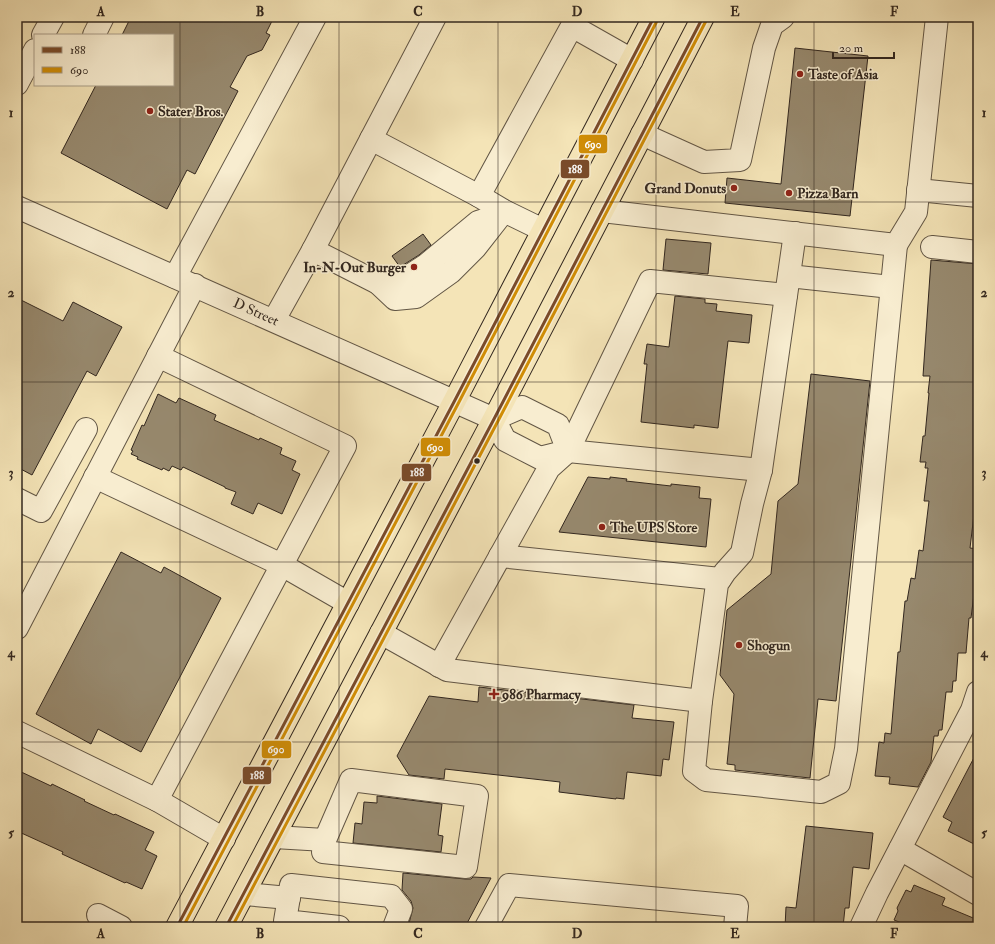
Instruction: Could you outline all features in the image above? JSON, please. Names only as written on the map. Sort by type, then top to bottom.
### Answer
[{"type":"main road","points":[[177,927],[455,400],[654,17]]},
{"type":"main road","points":[[226,927],[494,419],[703,17]]},
{"type":"street","points":[[44,34],[53,17]]},
{"type":"street","points":[[94,34],[103,17]]},
{"type":"street","points":[[17,628],[158,356],[185,281],[315,17]]},
{"type":"street","points":[[274,320],[313,250],[435,17]]},
{"type":"street","points":[[642,134],[704,162],[740,160],[764,48],[772,25],[783,17]]},
{"type":"street","points":[[795,233],[761,470],[752,504],[742,554],[717,584],[701,701],[694,771],[706,780],[821,792],[839,783],[846,749],[896,245],[916,212],[937,17]]},
{"type":"street","points":[[479,196],[572,26],[632,60]]},
{"type":"street","points":[[17,84],[34,53]]},
{"type":"street","points":[[371,139],[479,196],[503,213],[543,230]]},
{"type":"street","points":[[918,190],[978,196]]},
{"type":"street","points":[[602,211],[896,245]]},
{"type":"street","points":[[313,250],[378,283],[395,299],[416,297],[451,272],[476,248],[503,213]]},
{"type":"street","name":"D Street","points":[[20,215],[185,281],[455,400],[494,419]]},
{"type":"street","points":[[932,247],[978,252]]},
{"type":"street","points":[[439,666],[549,468],[568,451],[650,281],[891,287]]},
{"type":"street","points":[[157,800],[345,446],[158,356]]},
{"type":"street","points":[[568,451],[558,425],[522,407],[494,419],[505,440],[540,458],[568,451],[761,470]]},
{"type":"street","points":[[17,498],[41,511],[86,430]]},
{"type":"street","points":[[95,477],[282,565],[348,603]]},
{"type":"street","points":[[500,556],[720,579]]},
{"type":"street","points":[[381,633],[447,670],[701,701]]},
{"type":"street","points":[[861,927],[877,893],[972,710],[978,692]]},
{"type":"street","points":[[17,732],[157,800],[224,838]]},
{"type":"street","points":[[351,780],[477,796],[466,867],[323,852],[325,840],[351,780]]},
{"type":"street","points":[[274,837],[325,840]]},
{"type":"street","points":[[900,849],[978,894]]},
{"type":"street","points":[[339,927],[285,921],[291,885],[391,896],[401,909],[394,927]]},
{"type":"street","points":[[486,927],[509,885],[737,906],[735,927]]},
{"type":"street","points":[[244,894],[289,898]]},
{"type":"street","points":[[98,915],[121,927]]},
{"type":"building","name":"Stater Bros.","points":[[131,17],[274,17],[266,33],[270,35],[262,50],[247,56],[230,87],[238,91],[195,174],[187,170],[167,209],[61,153],[95,86],[174,86],[174,34],[122,34]]},
{"type":"building","points":[[795,48],[868,56],[850,216],[725,203],[727,178],[781,184]]},
{"type":"building","points":[[423,234],[431,245],[419,255],[400,267],[392,256]]},
{"type":"building","points":[[666,239],[711,243],[708,274],[663,270]]},
{"type":"building","points":[[931,260],[978,264],[978,507],[975,506],[970,548],[978,549],[978,562],[971,618],[969,618],[966,653],[958,653],[956,681],[953,681],[952,692],[946,692],[942,730],[939,730],[938,736],[934,736],[931,762],[918,787],[889,784],[890,777],[875,776],[879,742],[884,743],[885,733],[891,734],[898,652],[900,652],[905,601],[907,601],[911,578],[915,579],[919,550],[923,551],[929,501],[924,501],[928,468],[925,468],[926,462],[920,462],[923,436],[925,436],[930,376],[923,376]]},
{"type":"building","points":[[675,296],[705,299],[705,303],[717,304],[716,311],[752,315],[749,343],[728,341],[718,428],[694,425],[694,428],[641,422],[647,364],[644,364],[647,344],[669,347]]},
{"type":"building","points":[[17,298],[63,321],[73,302],[122,327],[96,376],[87,371],[32,475],[17,467]]},
{"type":"building","points":[[811,374],[870,381],[836,701],[818,699],[810,778],[735,770],[735,765],[727,764],[734,694],[720,675],[727,610],[771,574],[778,501],[798,484]]},
{"type":"building","points":[[158,394],[176,403],[179,398],[216,415],[214,420],[259,440],[260,438],[282,448],[280,454],[296,461],[292,470],[300,474],[282,514],[258,503],[253,514],[231,504],[236,492],[183,467],[181,470],[172,466],[169,471],[163,468],[162,470],[137,459],[138,457],[131,454],[133,451],[131,450],[142,425],[144,426]]},
{"type":"building","points":[[588,477],[610,479],[610,477],[627,479],[626,481],[671,486],[671,484],[700,487],[699,498],[711,499],[706,547],[559,532]]},
{"type":"building","points":[[121,552],[161,573],[164,567],[221,598],[141,752],[98,729],[91,744],[36,714]]},
{"type":"building","points":[[479,687],[634,705],[632,718],[674,722],[669,760],[663,759],[661,776],[627,772],[624,799],[559,792],[560,782],[445,769],[444,779],[409,775],[397,756],[429,696],[478,702]]},
{"type":"building","points":[[978,750],[978,846],[948,831],[952,822],[943,817]]},
{"type":"building","points":[[17,770],[51,786],[52,784],[85,800],[84,801],[154,832],[145,850],[157,856],[142,889],[126,882],[125,883],[62,854],[63,852],[17,831]]},
{"type":"building","points":[[377,796],[442,804],[438,835],[443,836],[441,852],[353,843],[355,823],[362,824],[364,802],[377,803]]},
{"type":"building","points":[[806,826],[873,833],[869,869],[853,867],[849,908],[845,908],[843,927],[785,927],[786,907],[796,908]]},
{"type":"building","points":[[403,873],[465,879],[471,879],[473,877],[491,878],[465,927],[408,927],[413,908],[411,901],[402,890]]},
{"type":"building","points":[[914,885],[945,898],[942,905],[978,920],[978,927],[912,927],[894,920],[898,911],[897,908],[906,890],[911,892]]},
{"type":"transit line","name":"188","points":[[177,927],[455,400],[654,17]]},
{"type":"transit line","name":"188","points":[[226,927],[494,419],[703,17]]},
{"type":"transit line","name":"690","points":[[183,927],[459,402],[658,19]]},
{"type":"transit line","name":"690","points":[[232,927],[707,19]]},
{"type":"place","name":"Taste of Asia","points":[[800,74]]},
{"type":"place","name":"Stater Bros.","points":[[150,111]]},
{"type":"place","name":"Grand Donuts","points":[[734,188]]},
{"type":"place","name":"Pizza Barn","points":[[789,193]]},
{"type":"place","name":"In-N-Out Burger","points":[[414,267]]},
{"type":"place","name":"The UPS Store","points":[[602,527]]},
{"type":"place","name":"Shogun","points":[[739,645]]},
{"type":"place","name":"986 Pharmacy","points":[[494,694]]}]
